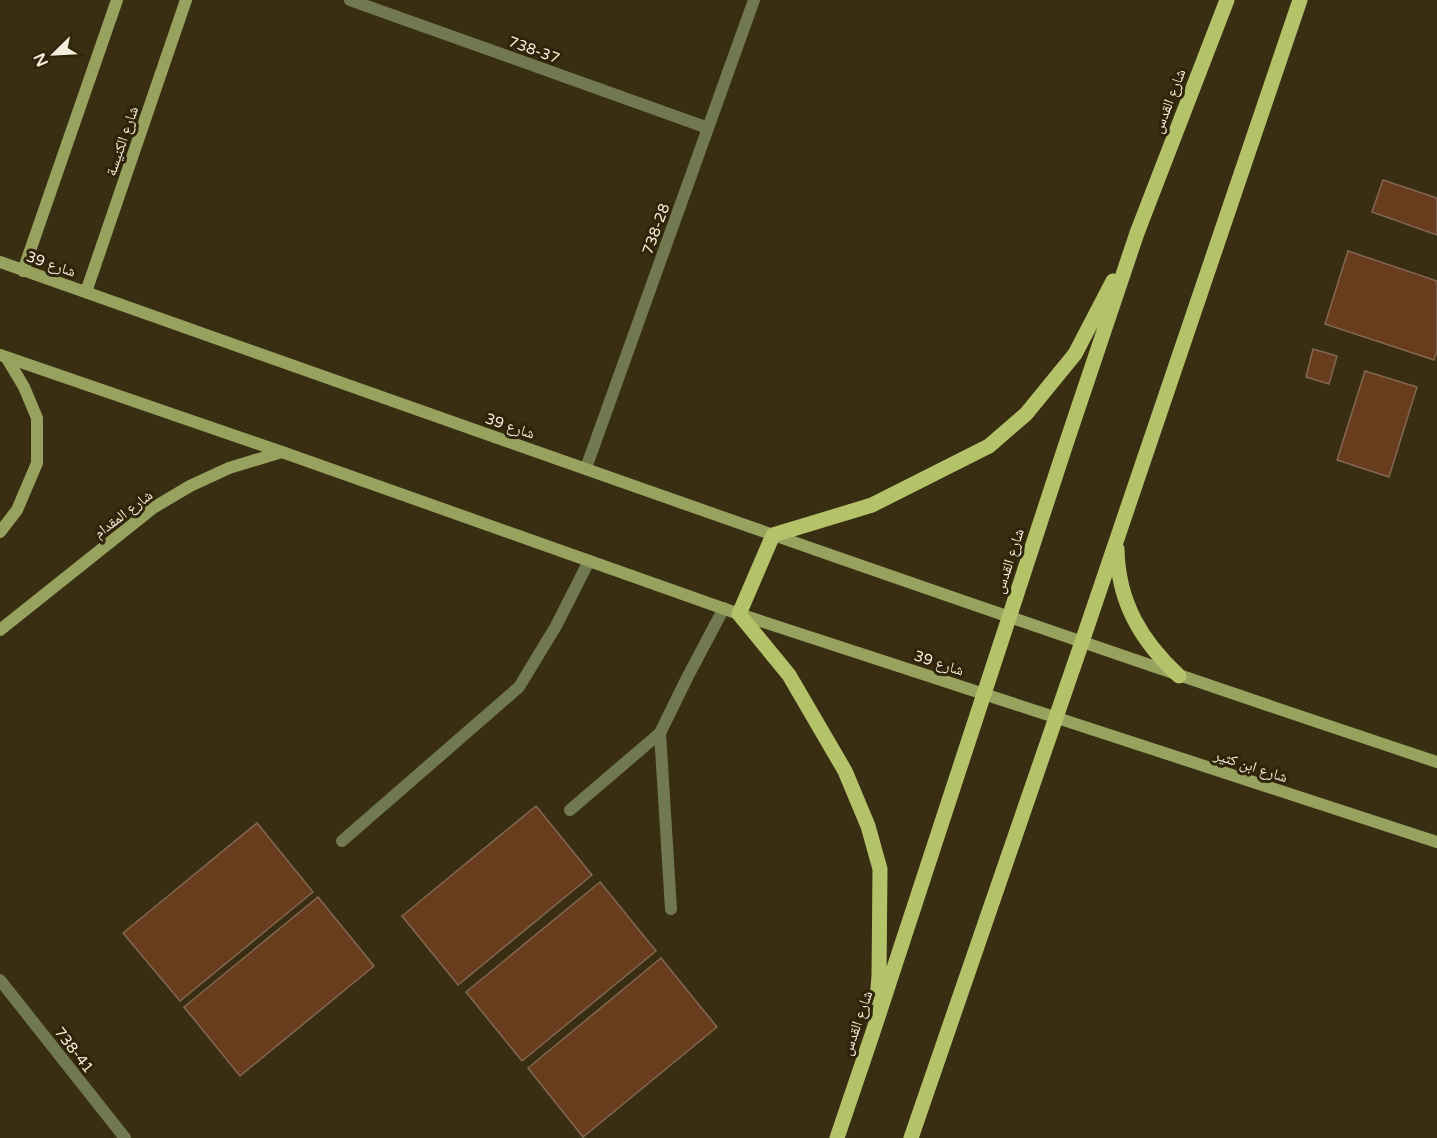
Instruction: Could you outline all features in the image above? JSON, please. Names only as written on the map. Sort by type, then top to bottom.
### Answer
[{"type":"main road","name":"شارع القدس","points":[[837,1138],[1137,233],[1227,0]]},
{"type":"main road","points":[[911,1138],[1300,0]]},
{"type":"main road","points":[[873,1032],[879,976],[879,869],[868,826],[845,771],[789,675],[739,614],[773,535],[872,505],[989,446],[1026,414],[1075,354],[1137,233]]},
{"type":"main road","points":[[1116,540],[1121,585],[1136,626],[1156,653],[1179,676]]},
{"type":"street","points":[[24,271],[117,0]]},
{"type":"street","name":"شارع الكنيسة","points":[[86,292],[186,0]]},
{"type":"street","name":"738-37","points":[[350,0],[708,128]]},
{"type":"street","name":"738-28","points":[[586,468],[754,0]]},
{"type":"street","name":"شارع 39","points":[[0,262],[1082,642]]},
{"type":"street","points":[[0,532],[17,510],[38,463],[37,418],[24,387],[3,356]]},
{"type":"street","name":"شارع 39","points":[[3,356],[739,614],[1056,717]]},
{"type":"street","name":"شارع المقدام","points":[[0,630],[153,508],[190,486],[229,468],[282,452]]},
{"type":"street","points":[[342,841],[519,687],[556,626],[589,561]]},
{"type":"street","points":[[570,810],[660,733],[724,608]]},
{"type":"street","points":[[1082,642],[1437,762]]},
{"type":"street","name":"شارع ابن كثير","points":[[1056,717],[1437,842]]},
{"type":"street","points":[[660,733],[671,909]]},
{"type":"street","name":"738-41","points":[[0,980],[125,1138]]},
{"type":"building","points":[[1383,180],[1437,198],[1437,235],[1372,212]]},
{"type":"building","points":[[1348,251],[1437,281],[1437,351],[1434,360],[1325,324]]},
{"type":"building","points":[[1313,349],[1337,356],[1329,384],[1306,377]]},
{"type":"building","points":[[1365,371],[1417,387],[1389,477],[1337,460]]},
{"type":"building","points":[[536,806],[592,875],[458,985],[402,916]]},
{"type":"building","points":[[257,823],[313,892],[180,1001],[123,933]]},
{"type":"building","points":[[600,882],[656,951],[522,1061],[466,992]]},
{"type":"building","points":[[318,897],[374,966],[240,1076],[184,1007]]},
{"type":"building","points":[[661,958],[717,1027],[583,1137],[528,1068]]}]
